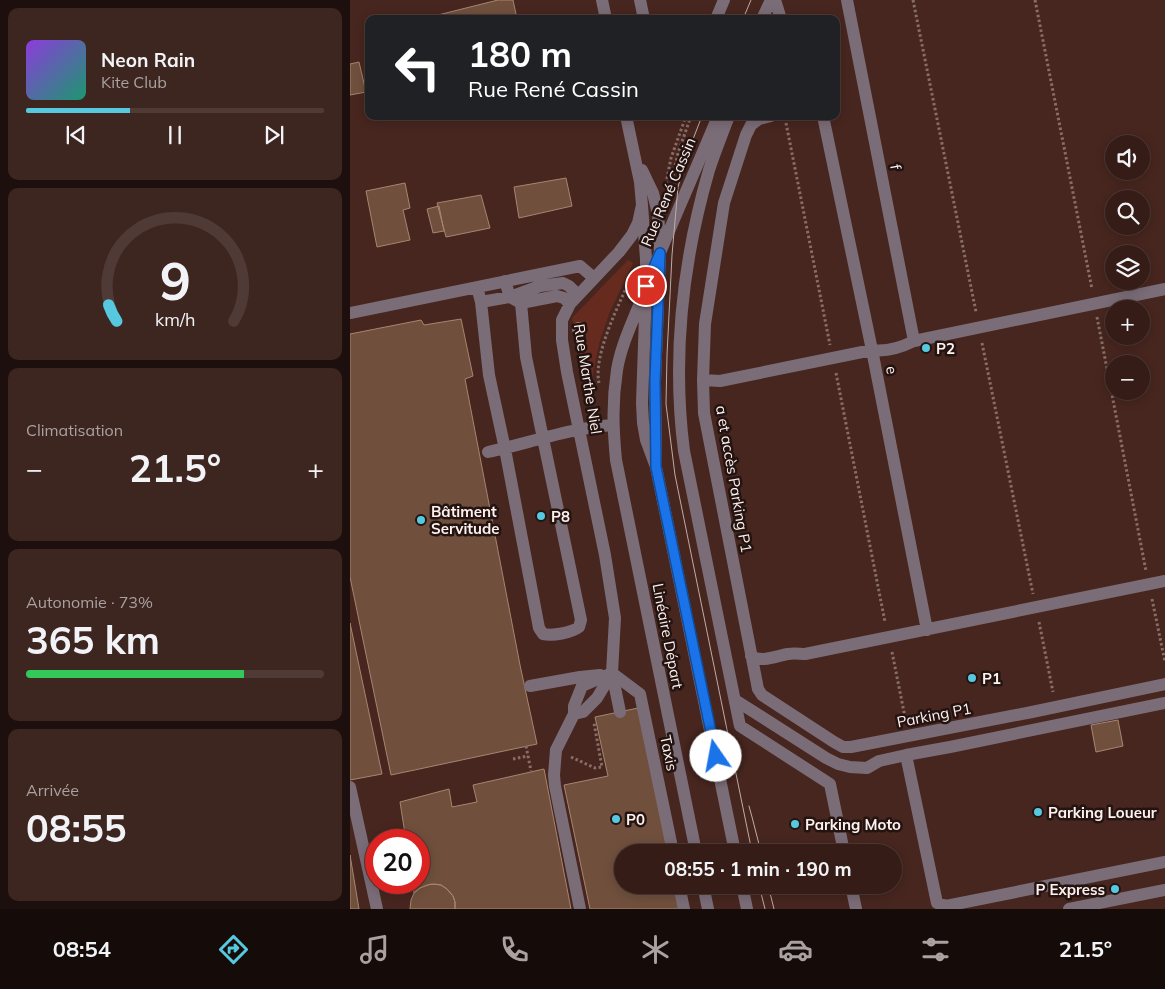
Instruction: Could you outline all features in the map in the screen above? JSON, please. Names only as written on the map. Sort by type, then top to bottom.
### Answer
[{"type":"street","points":[[602,0],[605,15]]},
{"type":"street","points":[[640,0],[643,15]]},
{"type":"street","points":[[718,15],[724,0]]},
{"type":"street","points":[[764,15],[773,0]]},
{"type":"street","points":[[767,15],[773,0]]},
{"type":"street","points":[[773,0],[779,15]]},
{"type":"street","name":"f","points":[[847,0],[914,340]]},
{"type":"street","name":"Rue Marthe Niel","points":[[612,673],[615,618],[605,555],[562,340],[562,320],[574,299],[619,252],[632,235],[638,223],[642,206],[640,182],[627,120]]},
{"type":"street","name":"Rue René Cassin","points":[[612,425],[613,399],[619,359],[646,286],[716,120]]},
{"type":"street","points":[[728,120],[710,168],[688,261],[679,360],[680,425],[684,451],[740,726],[830,784],[842,844]]},
{"type":"street","name":"a et accès Parking P1","points":[[751,656],[704,413],[703,380],[705,324],[724,203],[746,135],[751,124],[757,120]]},
{"type":"street","name":"e","points":[[823,120],[872,350],[927,630]]},
{"type":"street","points":[[634,152],[652,193],[658,214],[660,253],[655,382],[656,467]]},
{"type":"street","points":[[642,206],[646,259],[642,388],[643,423],[646,440],[656,467],[733,844]]},
{"type":"street","points":[[350,313],[580,266],[594,278]]},
{"type":"street","points":[[481,302],[510,297],[540,286],[563,283],[569,286],[574,299],[558,296],[521,303],[510,297],[506,281]]},
{"type":"street","points":[[478,288],[489,375],[539,628],[543,634],[549,635],[574,631],[579,627],[581,620],[526,357],[521,303]]},
{"type":"street","points":[[703,380],[720,381],[872,350],[879,351],[905,346],[914,340],[1165,289]]},
{"type":"street","points":[[488,452],[544,438],[612,425]]},
{"type":"street","name":"Linéaire Départ","points":[[612,425],[616,460],[694,844]]},
{"type":"street","points":[[751,656],[760,660],[789,654],[805,654],[1165,581]]},
{"type":"street","name":"Parking P1","points":[[751,656],[758,689],[762,695],[843,747],[909,736],[1165,684]]},
{"type":"street","points":[[530,686],[580,676],[612,673]]},
{"type":"street","points":[[612,673],[620,712]]},
{"type":"street","points":[[580,909],[555,786],[556,750],[574,714],[574,706],[582,686],[612,673]]},
{"type":"street","points":[[574,714],[583,712],[597,698],[612,673]]},
{"type":"street","name":"Taxis","points":[[612,673],[640,694],[671,844]]},
{"type":"street","points":[[735,700],[814,751],[838,764],[867,768],[878,761],[1165,702]]},
{"type":"street","points":[[906,755],[937,903],[941,905],[946,906],[1165,862]]},
{"type":"street","points":[[350,787],[377,909]]},
{"type":"street","points":[[1069,909],[1165,890]]},
{"type":"street","points":[[682,894],[684,909]]},
{"type":"street","points":[[705,894],[708,909]]},
{"type":"street","points":[[744,894],[747,909]]},
{"type":"street","points":[[853,894],[856,909]]},
{"type":"path","points":[[913,0],[1056,707]]},
{"type":"path","points":[[1035,0],[1165,662]]},
{"type":"path","points":[[785,120],[909,736]]},
{"type":"path","points":[[526,746],[531,771]]},
{"type":"path","points":[[512,759],[528,756]]},
{"type":"shaded area","points":[[628,260],[633,263],[609,314],[599,344],[588,400],[572,318]]},
{"type":"building","points":[[498,0],[513,0],[516,15],[438,15]]},
{"type":"building","points":[[359,62],[365,92],[350,95],[350,64]]},
{"type":"building","points":[[566,178],[572,206],[519,218],[514,187]]},
{"type":"building","points":[[405,183],[410,208],[403,210],[410,240],[377,247],[366,191]]},
{"type":"building","points":[[481,195],[490,228],[446,237],[437,203]]},
{"type":"building","points":[[439,206],[444,231],[433,233],[427,209]]},
{"type":"building","name":"Bâtiment Servitude","points":[[461,319],[473,376],[465,379],[537,744],[391,775],[350,577],[350,334],[421,320],[424,325]]},
{"type":"building","points":[[350,623],[382,774],[350,780]]},
{"type":"building","name":"P0","points":[[638,708],[667,844],[614,844],[614,894],[678,894],[681,909],[590,909],[564,785],[608,776],[595,717]]},
{"type":"building","points":[[1118,720],[1123,746],[1096,752],[1091,725]]},
{"type":"building","points":[[544,769],[571,909],[455,909],[453,896],[447,889],[441,885],[430,885],[430,829],[404,829],[400,802],[449,789],[452,807],[477,802],[473,785]]},
{"type":"building","points":[[350,855],[359,909],[350,909]]},
{"type":"building","points":[[430,884],[441,885],[447,889],[453,896],[455,909],[410,909],[414,894],[430,894]]},
{"type":"tram line","points":[[745,15],[751,0]]},
{"type":"tram line","points":[[700,120],[678,187],[672,255],[666,404],[675,475],[750,844]]},
{"type":"tram line","points":[[749,806],[759,844]]},
{"type":"tram line","points":[[761,894],[765,909]]},
{"type":"tram line","points":[[770,894],[774,909]]},
{"type":"place","name":"P2","points":[[926,348]]},
{"type":"place","name":"P8","points":[[541,516]]},
{"type":"place","name":"Bâtiment Servitude","points":[[421,520]]},
{"type":"place","name":"P1","points":[[972,678]]},
{"type":"place","name":"Parking Loueur","points":[[1038,812]]},
{"type":"place","name":"P0","points":[[616,819]]},
{"type":"place","name":"Parking Moto","points":[[795,824]]},
{"type":"place","name":"P Express","points":[[1115,889]]},
{"type":"route","points":[[646,286],[660,253],[654,402],[656,467],[716,756]]}]
